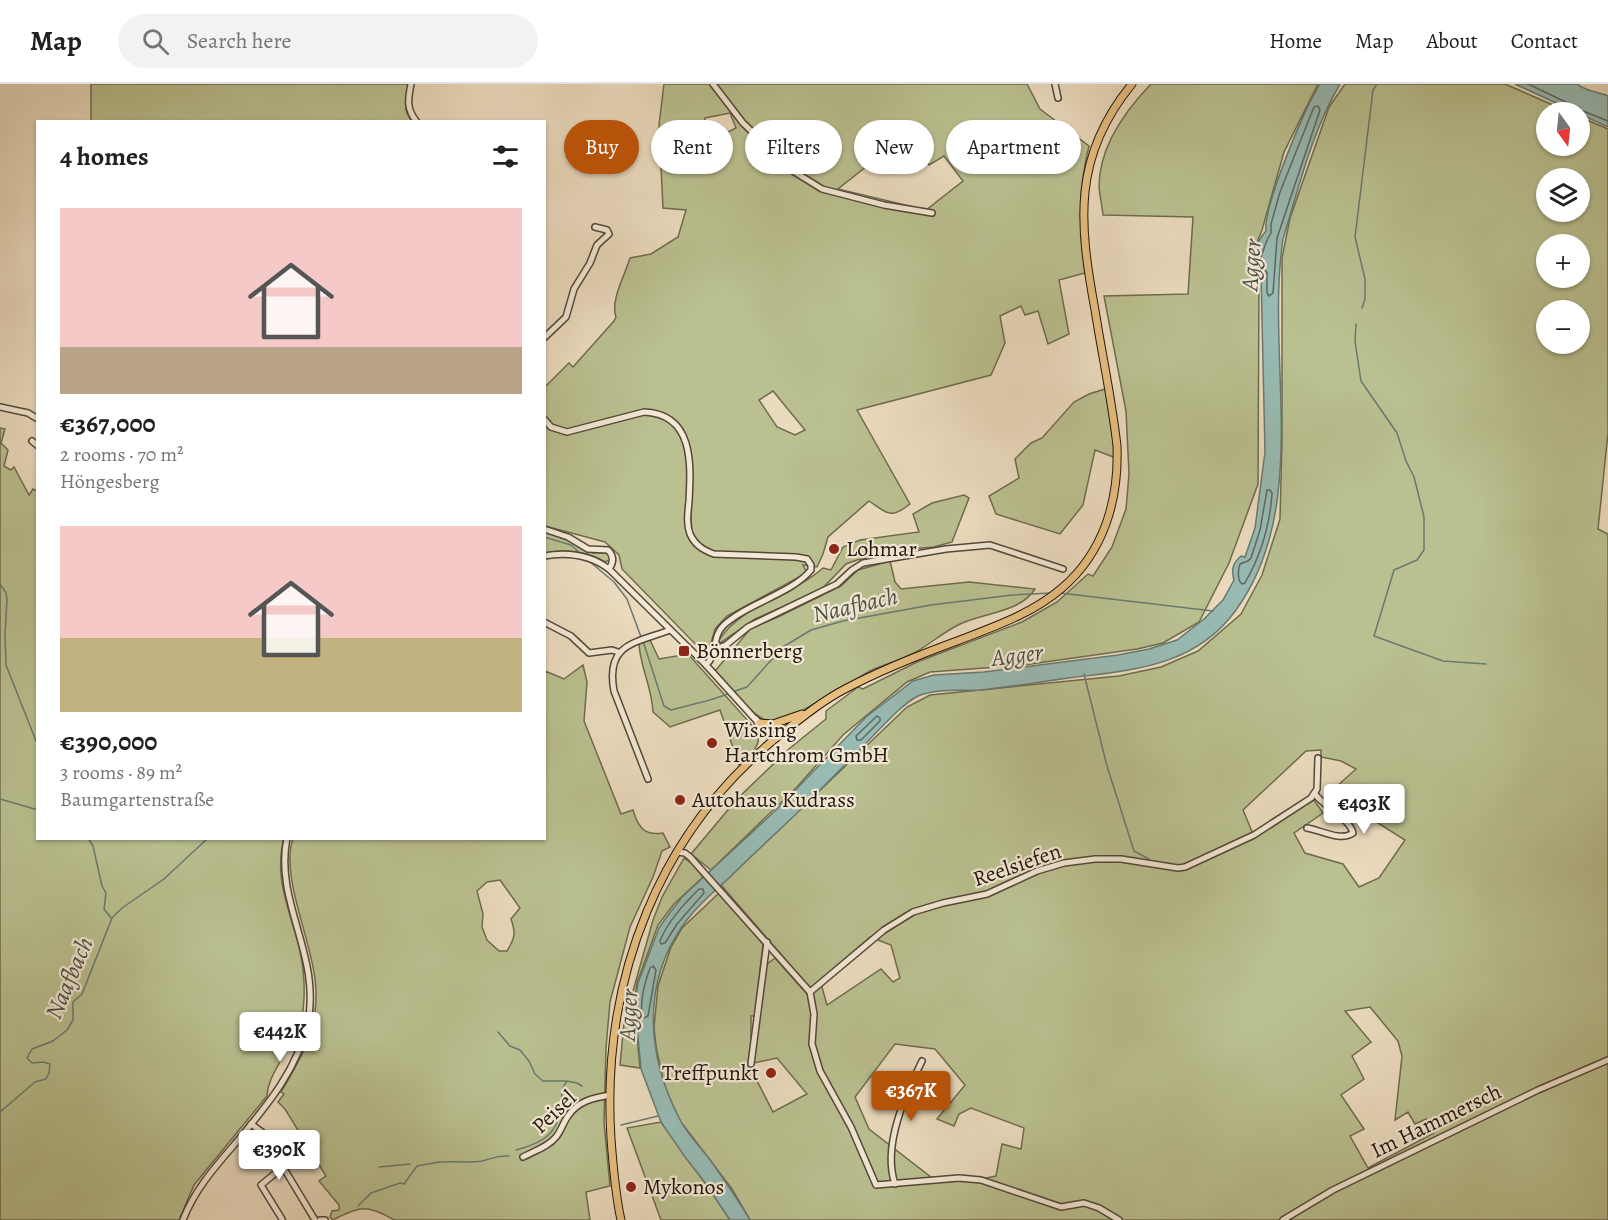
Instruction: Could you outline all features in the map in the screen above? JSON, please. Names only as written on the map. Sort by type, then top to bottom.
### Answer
[{"type":"main road","points":[[621,1220],[613,1168],[610,1095],[615,1020],[627,964],[649,906],[677,852],[704,812],[730,781],[774,739],[813,709],[842,690],[879,671],[1000,624],[1048,598],[1069,582],[1100,540],[1111,510],[1116,486],[1117,446],[1083,242],[1083,203],[1087,172],[1099,136],[1114,109],[1132,84]]},
{"type":"main road","points":[[758,721],[773,724],[813,709]]},
{"type":"street","points":[[411,84],[407,103],[415,120]]},
{"type":"street","points":[[713,84],[743,123],[793,171],[822,189],[932,213]]},
{"type":"street","points":[[1055,84],[1058,98]]},
{"type":"street","points":[[546,336],[566,317],[574,289],[590,263],[597,245],[609,234],[607,230],[595,227]]},
{"type":"street","points":[[0,406],[28,413],[36,418]]},
{"type":"street","points":[[546,421],[551,427],[567,432],[644,412],[663,415],[681,429],[687,444],[690,479],[688,526],[696,543],[714,554],[807,559],[811,565],[811,570],[806,576],[738,614],[724,625],[717,633],[716,649],[710,662],[706,665]]},
{"type":"street","points":[[32,441],[36,444]]},
{"type":"street","points":[[546,530],[568,537],[588,549],[608,550],[613,559],[609,568]]},
{"type":"street","points":[[716,649],[726,645],[748,627],[837,584],[863,563],[946,549],[990,545],[1063,568]]},
{"type":"street","points":[[546,556],[578,556],[609,568],[766,727],[774,739]]},
{"type":"street","points":[[546,623],[571,636],[589,653],[606,650],[618,652]]},
{"type":"street","points":[[648,779],[611,678],[614,660],[618,652],[626,645],[670,630]]},
{"type":"street","points":[[622,723],[623,715]]},
{"type":"street","points":[[1307,828],[1328,835],[1349,836],[1353,833],[1348,823],[1320,801],[1315,794],[1318,758]]},
{"type":"street","name":"Reelsiefen","points":[[810,992],[884,930],[913,912],[987,894],[1037,871],[1064,863],[1095,859],[1121,859],[1178,868],[1185,867],[1254,835],[1315,794]]},
{"type":"street","points":[[183,1220],[201,1185],[271,1100],[290,1070],[304,1034],[311,1002],[309,971],[285,880],[284,851],[287,840]]},
{"type":"street","points":[[677,852],[685,853],[694,861],[810,992],[814,1014],[812,1044],[820,1071],[855,1135],[876,1185],[959,1178],[981,1180],[1061,1207],[1084,1203],[1099,1208],[1119,1220]]},
{"type":"street","points":[[752,1064],[767,942]]},
{"type":"street","name":"Im Hammersch","points":[[1283,1220],[1334,1190],[1538,1090],[1608,1060]]},
{"type":"street","points":[[895,1184],[891,1172],[890,1154],[909,1089],[922,1061]]},
{"type":"street","name":"Peisel","points":[[523,1157],[555,1138],[569,1113],[578,1105],[587,1100],[610,1095]]},
{"type":"street","points":[[251,1124],[262,1132],[315,1220]]},
{"type":"street","points":[[254,1191],[283,1167]]},
{"type":"street","points":[[261,1185],[282,1219]]},
{"type":"street","points":[[320,1220],[325,1220]]},
{"type":"green space","points":[[91,84],[409,84],[406,108],[411,120],[91,120]]},
{"type":"green space","points":[[664,84],[1027,84],[1040,109],[1055,120],[946,120],[946,159],[944,156],[934,162],[934,120],[854,120],[854,174],[857,174],[838,189],[926,210],[963,181],[958,174],[1081,174],[1081,140],[1089,146],[1083,178],[1081,210],[1085,273],[1059,280],[1069,334],[1048,344],[1038,311],[1025,315],[1021,306],[1000,316],[1005,343],[991,375],[857,410],[910,504],[898,512],[889,513],[869,501],[828,537],[817,567],[803,565],[806,571],[803,575],[727,616],[715,629],[711,643],[703,652],[622,569],[619,555],[605,542],[546,526],[546,386],[569,363],[573,367],[614,321],[616,296],[630,258],[651,254],[678,237],[686,210],[663,208],[661,174],[733,174],[733,130],[736,128],[730,113],[705,118],[705,120],[660,120]],"holes":[[[773,391],[805,430],[795,435],[777,427],[759,400]]]},
{"type":"green space","points":[[1151,84],[1318,84],[1284,152],[1262,230],[1251,257],[1259,274],[1258,484],[1229,563],[1199,622],[1163,643],[1137,649],[1024,665],[930,672],[907,682],[843,735],[797,787],[711,870],[691,854],[737,799],[790,748],[826,719],[826,711],[858,687],[863,689],[917,662],[1022,622],[1057,602],[1088,574],[1093,576],[1112,547],[1126,509],[1129,474],[1126,411],[1104,296],[1188,294],[1193,217],[1103,215],[1099,187],[1103,158],[1123,118]]},
{"type":"green space","points":[[1345,84],[1505,84],[1546,102],[1536,102],[1536,156],[1590,156],[1590,121],[1608,129],[1608,433],[1598,529],[1608,534],[1608,1220],[750,1220],[732,1189],[681,1122],[665,1089],[654,1027],[658,986],[671,947],[682,928],[719,893],[763,944],[755,1016],[751,1016],[751,1069],[773,1112],[807,1094],[777,1058],[754,1063],[766,965],[775,958],[807,994],[810,988],[721,885],[907,707],[930,695],[1119,676],[1161,667],[1198,651],[1241,614],[1262,575],[1280,519],[1282,258],[1290,218],[1329,107]],"holes":[[[1321,750],[1321,757],[1341,761],[1356,769],[1335,788],[1373,820],[1405,840],[1379,878],[1359,887],[1343,864],[1305,853],[1294,833],[1323,813],[1314,800],[1253,834],[1243,810],[1306,751]],[[870,937],[891,945],[900,978],[893,982],[881,969],[827,1005],[820,980]],[[1370,1007],[1398,1041],[1402,1056],[1395,1120],[1408,1112],[1415,1124],[1426,1119],[1434,1133],[1368,1168],[1350,1136],[1364,1129],[1341,1095],[1364,1079],[1352,1056],[1371,1042],[1345,1011]],[[895,1044],[935,1049],[965,1085],[937,1119],[954,1126],[959,1114],[971,1108],[1024,1128],[1021,1149],[1002,1144],[996,1176],[955,1181],[931,1177],[869,1129],[855,1097]]]},
{"type":"green space","points":[[1105,389],[1116,458],[1095,450],[1083,505],[1060,534],[996,514],[989,496],[1019,478],[1015,459],[1031,443],[1042,438],[1074,402]]},
{"type":"green space","points":[[0,428],[5,429],[1,443],[8,450],[4,466],[11,470],[14,467],[29,495],[33,489],[36,490],[36,840],[284,840],[281,854],[282,882],[300,951],[304,987],[303,1010],[296,1046],[289,1043],[270,1082],[267,1096],[194,1185],[179,1220],[0,1220]]},
{"type":"green space","points":[[964,495],[969,498],[952,542],[846,564],[821,590],[755,619],[720,643],[719,640],[740,618],[797,586],[823,568],[831,570],[843,547],[860,540],[919,532],[913,514],[932,503]]},
{"type":"green space","points":[[546,532],[556,534],[593,553],[607,553],[611,559],[605,562],[591,555],[561,551],[546,553]]},
{"type":"green space","points":[[890,561],[895,582],[901,589],[969,582],[1035,589],[1020,603],[958,625],[912,654],[874,669],[804,709],[777,721],[768,721],[754,713],[715,671],[751,628],[841,586],[858,570]]},
{"type":"green space","points":[[650,640],[659,659],[688,654],[758,732],[756,746],[739,765],[720,710],[670,727],[653,712],[639,642]]},
{"type":"green space","points":[[583,665],[587,682],[584,721],[621,814],[633,810],[637,821],[646,832],[663,833],[670,847],[662,851],[630,927],[610,1002],[604,1122],[610,1186],[586,1192],[590,1220],[394,1220],[377,1211],[364,1209],[350,1212],[333,1220],[330,1217],[332,1211],[339,1210],[339,1205],[319,1181],[326,1176],[285,1109],[278,1102],[284,1094],[281,1092],[306,1045],[316,1007],[314,975],[291,873],[290,855],[293,840],[546,840],[546,671],[564,679]],"holes":[[[500,880],[520,908],[511,919],[514,932],[512,942],[507,951],[499,951],[487,940],[482,927],[483,914],[477,891],[487,882]]]},
{"type":"green space","points":[[684,858],[692,863],[703,877],[674,904],[658,925],[637,983],[634,1005],[640,1068],[620,1065],[624,1023],[653,920],[662,897]]},
{"type":"green space","points":[[661,1122],[730,1220],[661,1220],[627,1128]]},
{"type":"water","points":[[1320,84],[1340,84],[1314,140],[1283,239],[1279,285],[1280,478],[1273,525],[1259,569],[1236,610],[1220,629],[1201,644],[1182,654],[1139,668],[980,690],[925,693],[918,696],[905,704],[794,816],[692,914],[668,951],[659,974],[655,998],[653,1023],[655,1047],[669,1095],[682,1123],[750,1220],[730,1220],[661,1122],[641,1069],[635,1005],[638,983],[659,928],[682,897],[775,811],[866,717],[913,681],[934,675],[984,672],[1149,649],[1177,640],[1204,619],[1223,600],[1234,580],[1234,564],[1241,556],[1245,557],[1255,528],[1265,452],[1261,274],[1256,263],[1255,252],[1266,231],[1271,201],[1286,157]]},
{"type":"water","points":[[1515,84],[1577,84],[1608,96],[1608,127],[1590,119],[1590,102],[1554,102]]},
{"type":"waterway","points":[[1362,308],[1365,299],[1365,279],[1355,237],[1373,90],[1377,84]]},
{"type":"waterway","points":[[1356,324],[1355,341],[1361,381],[1397,433],[1414,477],[1424,517],[1424,550],[1417,560],[1394,570],[1374,636],[1443,661],[1486,664]]},
{"type":"waterway","name":"Naafbach","points":[[546,538],[571,545],[581,554]]},
{"type":"waterway","name":"Naafbach","points":[[589,561],[614,582],[627,599],[641,637]]},
{"type":"waterway","points":[[0,584],[7,599],[6,665],[36,741]]},
{"type":"waterway","name":"Naafbach","points":[[732,692],[747,687],[783,647],[811,630],[843,621],[931,605],[1012,595],[1052,593]]},
{"type":"waterway","name":"Naafbach","points":[[1060,593],[1213,611]]},
{"type":"waterway","name":"Naafbach","points":[[643,641],[664,706],[671,710],[728,694]]},
{"type":"waterway","points":[[1084,674],[1107,766],[1134,851],[1149,859]]},
{"type":"waterway","points":[[0,799],[36,809]]},
{"type":"waterway","points":[[89,840],[106,893],[104,909],[111,918]]},
{"type":"waterway","name":"Naafbach","points":[[0,1112],[35,1082],[46,1079],[50,1064],[32,1063],[27,1058],[32,1049],[53,1041],[67,1030],[73,1020],[73,1002],[82,994],[112,918],[122,908],[164,879],[206,840]]},
{"type":"waterway","points":[[498,1032],[510,1046],[520,1050],[529,1061],[535,1074],[543,1081],[566,1081]]},
{"type":"waterway","points":[[516,1150],[542,1140],[553,1130],[560,1114],[563,1089],[567,1081],[582,1086]]},
{"type":"waterway","points":[[621,1125],[658,1116]]},
{"type":"waterway","points":[[358,1206],[371,1193],[400,1183],[404,1184],[417,1166],[440,1162],[477,1162],[509,1156]]},
{"type":"waterway","points":[[379,1167],[410,1164]]},
{"type":"place","name":"Lohmar","points":[[834,549]]},
{"type":"place","name":"Bönnerberg","points":[[684,651]]},
{"type":"place","name":"Wissing Hartchrom GmbH","points":[[712,743]]},
{"type":"place","name":"Autohaus Kudrass","points":[[680,800]]},
{"type":"place","name":"Treffpunkt","points":[[771,1073]]},
{"type":"place","name":"Mykonos","points":[[631,1187]]},
{"type":"water label","name":"Agger","points":[[1251,265]]},
{"type":"water label","name":"Agger","points":[[1017,655]]},
{"type":"water label","name":"Agger","points":[[628,1015]]}]
